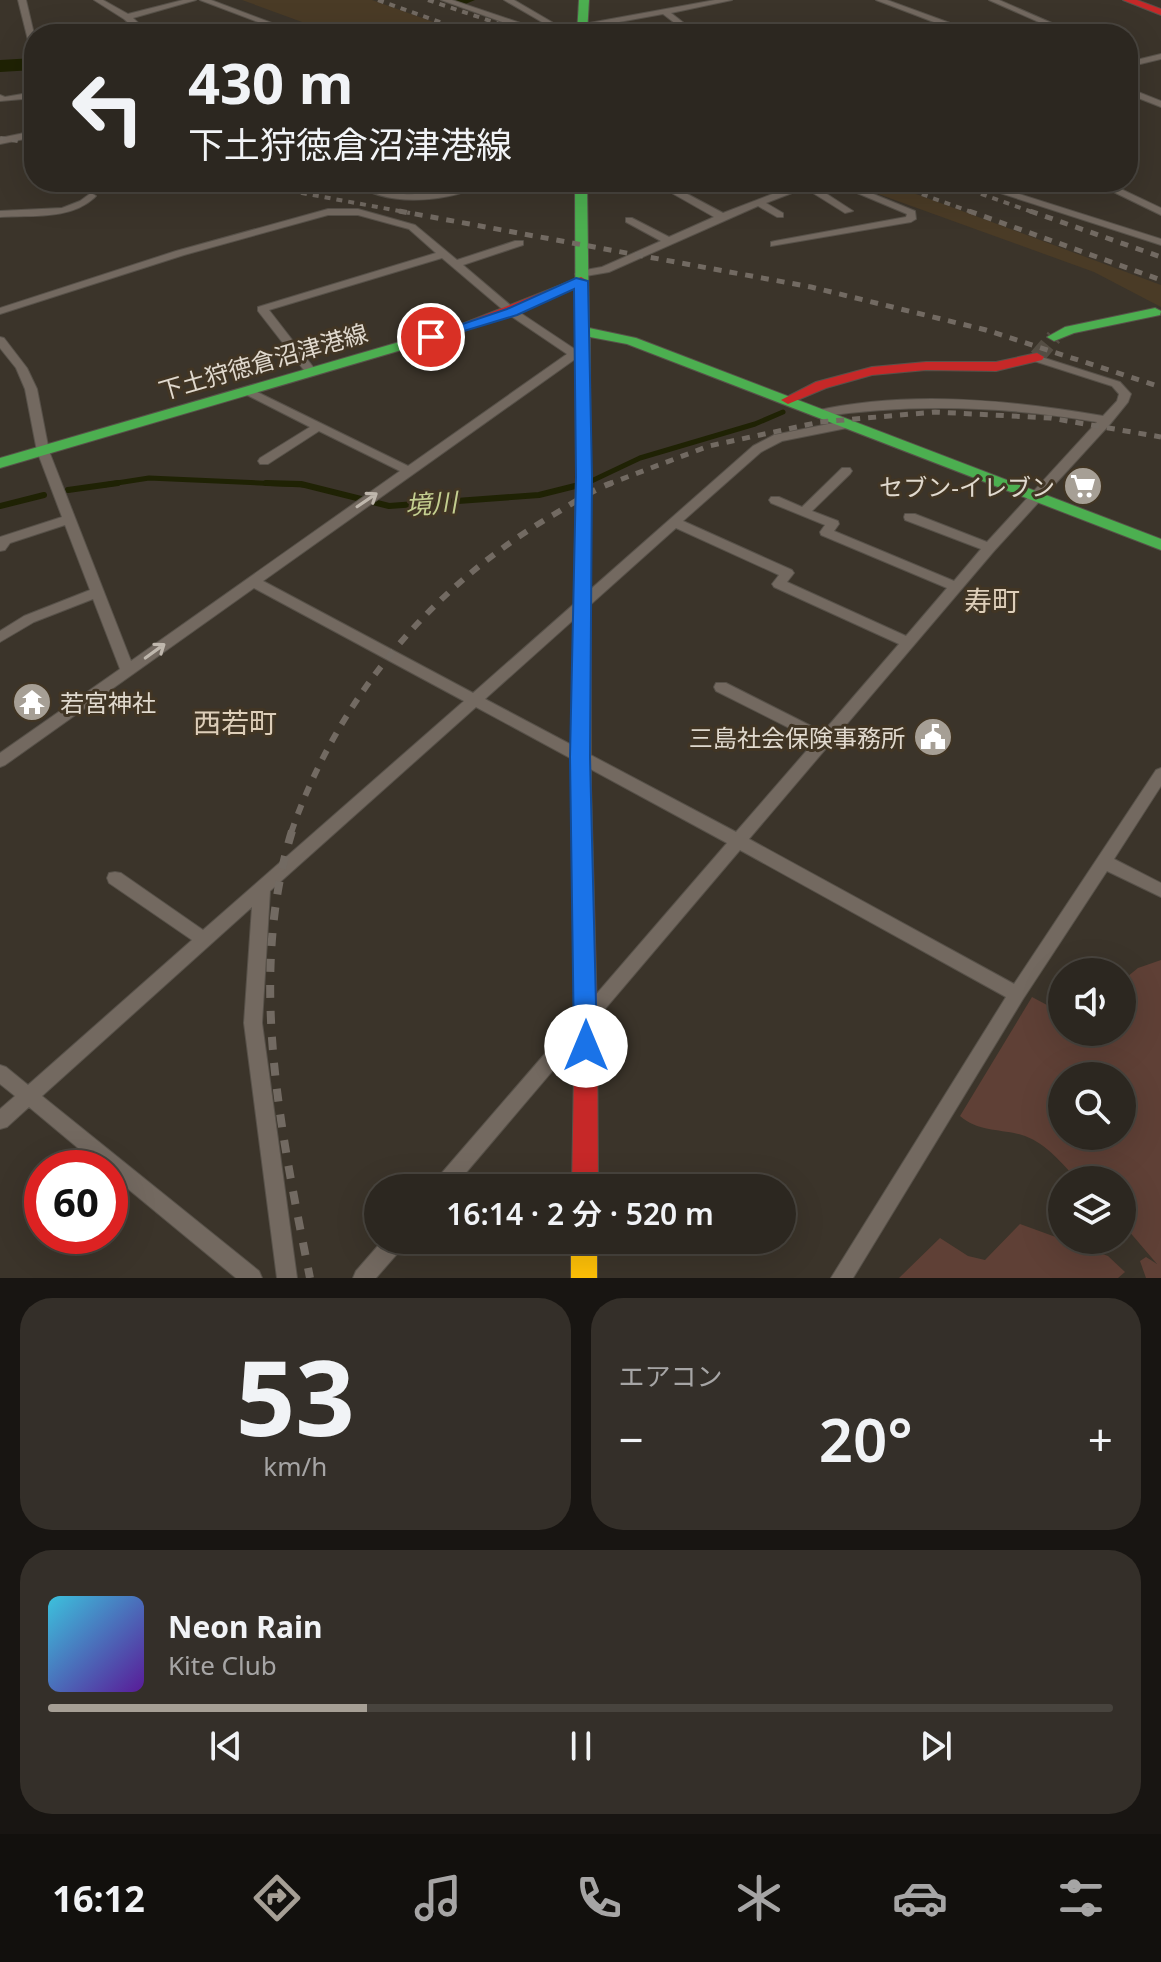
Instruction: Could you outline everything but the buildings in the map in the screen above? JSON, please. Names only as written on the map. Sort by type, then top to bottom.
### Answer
[{"type":"main road","points":[[583,24],[584,0]]},
{"type":"main road","points":[[1128,0],[1161,12]]},
{"type":"main road","points":[[581,192],[582,331],[578,353],[584,483],[580,757],[586,1016],[585,1174]]},
{"type":"main road","name":"下土狩徳倉沼津港線","points":[[0,463],[512,312],[580,278]]},
{"type":"main road","points":[[1054,337],[1070,330],[1155,312]]},
{"type":"main road","points":[[582,331],[631,341],[1161,545]]},
{"type":"main road","points":[[788,400],[829,384],[884,369],[997,366],[1036,358]]},
{"type":"main road","points":[[584,1254],[584,1278]]},
{"type":"street","points":[[22,0],[28,24]]},
{"type":"street","points":[[98,0],[135,24]]},
{"type":"street","points":[[127,17],[192,0]]},
{"type":"street","points":[[204,0],[270,24]]},
{"type":"street","points":[[445,0],[515,24]]},
{"type":"street","points":[[508,0],[550,24]]},
{"type":"street","points":[[606,24],[723,0]]},
{"type":"street","points":[[880,0],[946,24]]},
{"type":"street","points":[[993,0],[1049,24]]},
{"type":"street","points":[[664,11],[681,24]]},
{"type":"street","points":[[1138,62],[1161,56]]},
{"type":"street","points":[[1138,95],[1161,104]]},
{"type":"street","points":[[0,98],[24,96]]},
{"type":"street","points":[[0,141],[24,136]]},
{"type":"street","points":[[372,192],[377,196],[434,197],[450,192]]},
{"type":"street","points":[[677,192],[722,217]]},
{"type":"street","points":[[580,278],[787,192]]},
{"type":"street","points":[[822,192],[848,211]]},
{"type":"street","points":[[775,244],[911,219],[912,213],[861,192]]},
{"type":"street","points":[[1003,192],[1161,242]]},
{"type":"street","points":[[1119,192],[1161,212]]},
{"type":"street","points":[[0,214],[67,208],[86,203],[91,196]]},
{"type":"street","points":[[358,212],[377,196]]},
{"type":"street","points":[[759,203],[780,215]]},
{"type":"street","points":[[0,311],[180,253],[301,219],[328,212],[358,212],[408,225],[512,312],[578,353],[0,761]]},
{"type":"street","points":[[629,220],[669,241]]},
{"type":"street","points":[[456,264],[519,243]]},
{"type":"street","points":[[311,372],[262,309],[443,254]]},
{"type":"street","points":[[0,340],[21,368],[31,389],[43,451],[127,670]]},
{"type":"street","points":[[453,1174],[989,548],[1122,402],[1125,394],[1106,380],[1036,358]]},
{"type":"street","points":[[247,391],[409,471]]},
{"type":"street","points":[[819,413],[974,406],[1107,420]]},
{"type":"street","points":[[0,1121],[767,441],[848,424]]},
{"type":"street","points":[[264,461],[319,426]]},
{"type":"street","points":[[804,512],[846,471]]},
{"type":"street","points":[[775,500],[833,524],[826,532],[957,587]]},
{"type":"street","points":[[910,517],[989,548]]},
{"type":"street","points":[[0,547],[5,540],[70,519]]},
{"type":"street","points":[[674,522],[787,573],[779,584],[909,643]]},
{"type":"street","points":[[252,581],[1017,994]]},
{"type":"street","points":[[0,637],[29,619],[98,592]]},
{"type":"street","points":[[721,687],[826,740]]},
{"type":"street","points":[[841,1278],[1017,994],[1161,774]]},
{"type":"street","points":[[1104,862],[1161,890]]},
{"type":"street","points":[[115,878],[204,940]]},
{"type":"street","points":[[262,888],[253,1023],[287,1278]]},
{"type":"street","points":[[0,1073],[252,1278]]},
{"type":"street","points":[[363,1278],[384,1254]]},
{"type":"shaded area","points":[[242,0],[372,0],[439,24],[308,24]]},
{"type":"shaded area","points":[[873,192],[919,195],[1161,285],[1161,307],[1094,272]]},
{"type":"shaded area","points":[[1161,960],[1161,1278],[1146,1278],[1140,1261],[1146,1257],[1157,1264],[1136,1239],[1136,1166],[1065,1166],[1040,1144],[1025,1136],[975,1125],[960,1116],[1032,997],[1048,1006],[1048,1046],[1136,1046],[1136,970]]},
{"type":"shaded area","points":[[1020,1224],[1048,1234],[1048,1254],[1102,1254],[1125,1272],[1118,1278],[899,1278],[940,1238],[968,1256],[985,1260]]},
{"type":"waterway","points":[[458,1],[466,0]]},
{"type":"waterway","points":[[0,66],[24,65]]},
{"type":"waterway","name":"境川","points":[[583,485],[640,458],[755,424],[783,412]]},
{"type":"waterway","name":"境川","points":[[107,485],[149,478],[304,485]]},
{"type":"waterway","name":"境川","points":[[107,485],[118,483]]},
{"type":"waterway","name":"境川","points":[[266,483],[301,484],[389,506],[539,495],[587,483]]},
{"type":"waterway","name":"境川","points":[[68,490],[107,485]]},
{"type":"waterway","name":"境川","points":[[0,506],[44,495]]},
{"type":"tunnel","points":[[1037,357],[1054,337]]},
{"type":"railway","points":[[378,0],[445,24]]},
{"type":"railway","points":[[428,0],[499,24]]},
{"type":"railway","points":[[0,138],[24,142]]},
{"type":"railway","points":[[296,192],[410,213]]},
{"type":"railway","points":[[916,192],[974,213]]},
{"type":"railway","points":[[975,192],[1035,213]]},
{"type":"railway","points":[[399,211],[811,287],[986,330],[1161,387]]},
{"type":"railway","points":[[969,211],[1161,280]]},
{"type":"railway","points":[[1030,211],[1161,257]]},
{"type":"railway","points":[[606,485],[709,446],[820,422],[935,412],[1050,418],[1161,437]]},
{"type":"railway","points":[[291,833],[334,737],[362,692],[429,611],[467,576],[509,544],[597,489],[612,483]]},
{"type":"railway","points":[[292,831],[279,886],[272,942],[270,998],[280,1111],[310,1278]]},
{"type":"traffic: fast","points":[[583,24],[584,0]]},
{"type":"traffic: fast","points":[[581,192],[584,477],[581,788]]},
{"type":"traffic: fast","points":[[1054,337],[1070,330],[1155,312]]},
{"type":"traffic: fast","points":[[0,463],[451,331]]},
{"type":"traffic: fast","points":[[582,331],[631,341],[1161,545]]},
{"type":"traffic: slow","points":[[584,1254],[584,1278]]},
{"type":"traffic: jam","points":[[1128,0],[1161,12]]},
{"type":"traffic: jam","points":[[451,331],[581,281]]},
{"type":"traffic: jam","points":[[788,400],[838,379],[872,371],[926,366],[996,367],[1037,357]]},
{"type":"traffic: jam","points":[[581,788],[586,1016],[585,1174]]},
{"type":"place","name":"セブン-イレブン","points":[[1083,486]]},
{"type":"place","name":"若宮神社","points":[[32,702]]},
{"type":"place","name":"三島社会保険事務所","points":[[933,737]]},
{"type":"district","name":"寿町","points":[[992,600]]},
{"type":"district","name":"西若町","points":[[235,722]]},
{"type":"route","points":[[431,337],[512,312],[581,281],[584,477],[580,757],[586,1046]]}]
